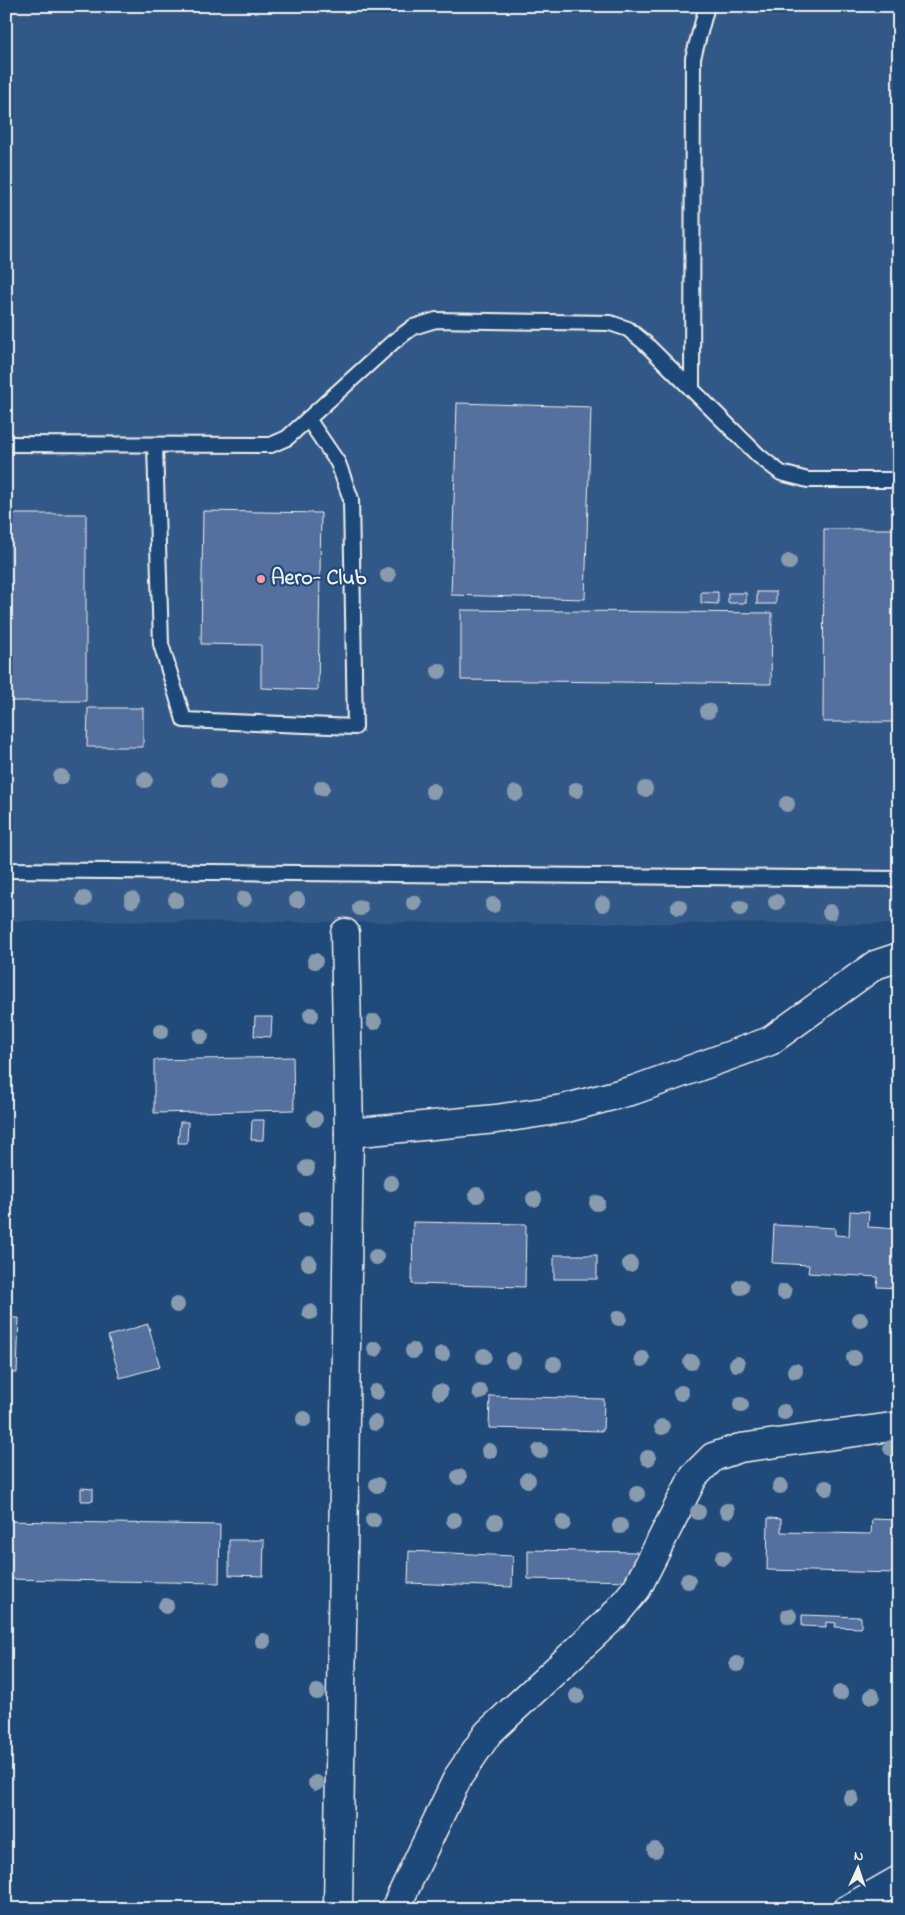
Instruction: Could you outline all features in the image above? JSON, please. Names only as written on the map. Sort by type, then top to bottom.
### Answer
[{"type":"street","points":[[338,1909],[349,1133],[345,933]]},
{"type":"street","points":[[349,1133],[496,1119],[563,1109],[634,1090],[770,1041],[875,965],[899,957]]},
{"type":"street","points":[[395,1909],[458,1777],[488,1733],[613,1617],[637,1588],[694,1476],[713,1457],[740,1448],[899,1426]]},
{"type":"street","points":[[848,1909],[899,1880]]},
{"type":"lane","points":[[692,389],[693,58],[707,6]]},
{"type":"lane","points":[[6,444],[271,445],[287,438],[393,342],[413,327],[436,320],[610,323],[628,329],[644,342],[759,456],[782,473],[808,480],[899,480]]},
{"type":"lane","points":[[154,445],[162,644],[184,720],[354,727],[351,499],[338,463],[308,419]]},
{"type":"lane","points":[[6,870],[899,879]]},
{"type":"shaded area","points":[[6,6],[899,6],[899,924],[6,921]]},
{"type":"building","points":[[457,403],[591,407],[585,599],[451,595]]},
{"type":"building","name":"Aero- Club","points":[[203,511],[321,513],[318,690],[261,688],[261,645],[201,644]]},
{"type":"building","points":[[6,514],[86,514],[86,701],[6,701]]},
{"type":"building","points":[[824,529],[899,529],[899,722],[823,722]]},
{"type":"building","points":[[701,592],[718,592],[718,604],[701,603]]},
{"type":"building","points":[[757,592],[776,592],[776,604],[757,604]]},
{"type":"building","points":[[728,593],[746,593],[746,603],[728,603]]},
{"type":"building","points":[[461,610],[772,613],[771,684],[461,680]]},
{"type":"building","points":[[88,708],[143,708],[143,747],[87,747]]},
{"type":"building","points":[[255,1017],[272,1017],[271,1037],[254,1036]]},
{"type":"building","points":[[293,1057],[294,1110],[154,1113],[154,1060]]},
{"type":"building","points":[[252,1120],[264,1120],[263,1140],[251,1140]]},
{"type":"building","points":[[180,1122],[188,1122],[187,1143],[178,1143]]},
{"type":"building","points":[[850,1211],[869,1212],[868,1227],[899,1229],[899,1288],[877,1287],[878,1277],[808,1273],[809,1265],[772,1263],[774,1225],[835,1228],[835,1235],[849,1236]]},
{"type":"building","points":[[413,1222],[526,1224],[525,1287],[412,1284]]},
{"type":"building","points":[[554,1255],[597,1255],[597,1279],[554,1279]]},
{"type":"building","points":[[6,1318],[19,1318],[17,1373],[6,1373]]},
{"type":"building","points":[[148,1324],[160,1367],[120,1378],[108,1336]]},
{"type":"building","points":[[490,1396],[604,1399],[603,1431],[489,1428]]},
{"type":"building","points":[[81,1488],[93,1489],[93,1501],[81,1501]]},
{"type":"building","points":[[768,1518],[781,1519],[781,1532],[871,1534],[872,1519],[899,1520],[899,1573],[767,1570]]},
{"type":"building","points":[[6,1521],[220,1525],[219,1583],[6,1579]]},
{"type":"building","points":[[229,1540],[264,1540],[263,1576],[229,1575]]},
{"type":"building","points":[[528,1550],[637,1552],[636,1581],[528,1579]]},
{"type":"building","points":[[409,1551],[513,1556],[512,1587],[408,1583]]},
{"type":"building","points":[[802,1615],[861,1617],[861,1628],[835,1627],[836,1623],[826,1622],[826,1627],[802,1626]]},
{"type":"place","name":"Aero- Club","points":[[261,579]]}]
